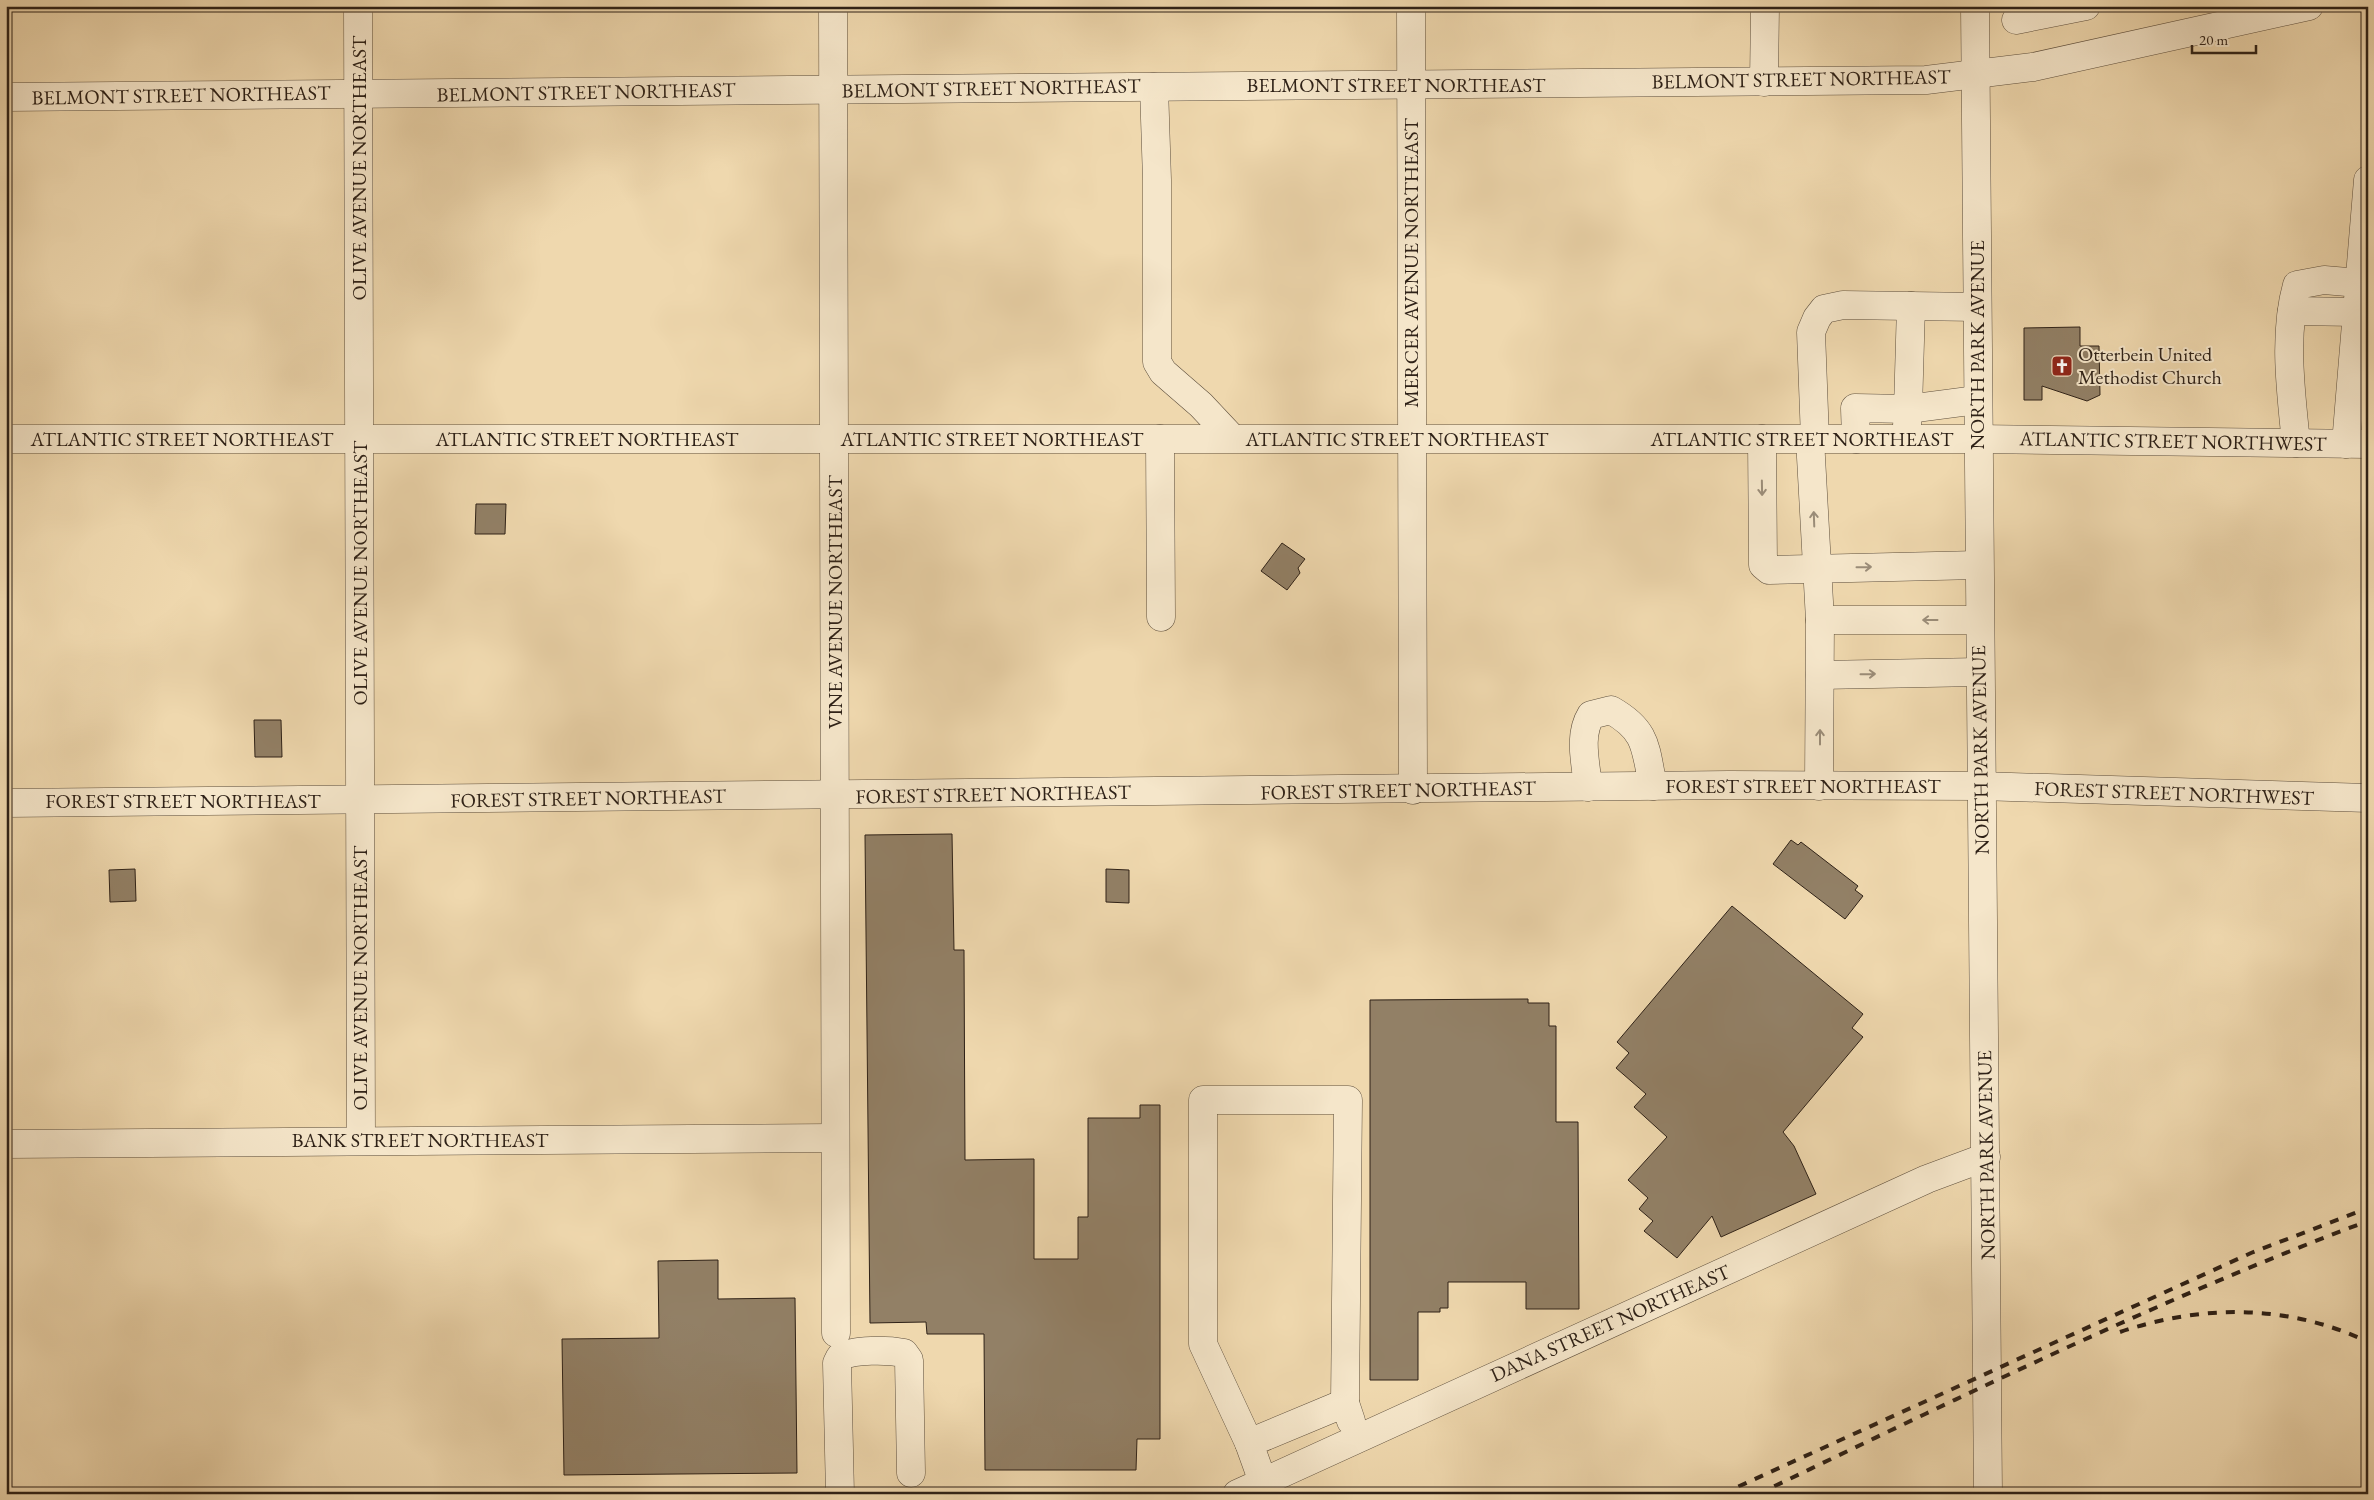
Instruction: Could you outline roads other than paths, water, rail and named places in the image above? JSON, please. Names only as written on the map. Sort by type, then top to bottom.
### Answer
[{"type":"street","name":"OLIVE AVENUE NORTHEAST","points":[[358,6],[360,1140]]},
{"type":"street","name":"VINE AVENUE NORTHEAST","points":[[833,6],[835,439],[834,1138],[836,1333]]},
{"type":"street","name":"MERCER AVENUE NORTHEAST","points":[[1411,6],[1413,790]]},
{"type":"street","points":[[1764,82],[1765,6]]},
{"type":"street","points":[[1975,13],[2016,13],[2086,6]]},
{"type":"street","name":"BELMONT STREET NORTHEAST","points":[[6,97],[1926,80],[2033,68],[2309,6]]},
{"type":"street","name":"NORTH PARK AVENUE","points":[[1975,13],[1978,565],[1986,1157],[1988,1494]]},
{"type":"street","points":[[1154,87],[1157,180],[1157,362],[1163,372],[1201,405],[1232,438]]},
{"type":"street","points":[[2357,444],[2357,312],[2368,180]]},
{"type":"street","points":[[2296,443],[2290,373],[2292,311],[2297,285],[2324,280],[2360,283]]},
{"type":"street","points":[[1820,786],[1820,620],[1816,568],[1811,332],[1816,318],[1824,309],[1842,305],[1976,307]]},
{"type":"street","points":[[1907,439],[1911,306]]},
{"type":"street","points":[[2292,311],[2357,312]]},
{"type":"street","points":[[1856,439],[1855,408],[1908,408],[1977,400]]},
{"type":"street","name":"ATLANTIC STREET NORTHEAST","points":[[6,439],[1977,439]]},
{"type":"street","points":[[1160,439],[1161,617]]},
{"type":"street","points":[[1762,439],[1763,565],[1769,570],[1978,565]]},
{"type":"street","name":"ATLANTIC STREET NORTHWEST","points":[[1977,439],[2357,444]]},
{"type":"street","points":[[1820,620],[1979,620]]},
{"type":"street","points":[[1820,675],[1979,672]]},
{"type":"street","points":[[1588,787],[1584,740],[1585,725],[1591,715],[1611,710],[1630,720],[1644,740],[1653,786]]},
{"type":"street","name":"FOREST STREET NORTHEAST","points":[[6,803],[835,796],[1653,786],[1980,786]]},
{"type":"street","name":"FOREST STREET NORTHWEST","points":[[1980,786],[2368,798]]},
{"type":"street","points":[[1263,1482],[1249,1443],[1203,1344],[1203,1100],[1348,1100],[1345,1403],[1357,1439]]},
{"type":"street","name":"BANK STREET NORTHEAST","points":[[6,1144],[834,1138]]},
{"type":"street","name":"DANA STREET NORTHEAST","points":[[1237,1494],[1927,1179],[1986,1157]]},
{"type":"street","points":[[840,1494],[838,1363],[840,1357],[847,1353],[895,1351],[904,1353],[909,1360],[911,1473]]},
{"type":"street","points":[[1249,1443],[1345,1403]]},
{"type":"railway","points":[[1722,1494],[2251,1253],[2368,1208]]},
{"type":"railway","points":[[1758,1494],[2136,1316],[2290,1251],[2368,1221]]},
{"type":"railway","points":[[2120,1332],[2183,1316],[2246,1312],[2308,1320],[2368,1342]]},
{"type":"place","name":"Otterbein United Methodist Church","points":[[2062,366]]}]
